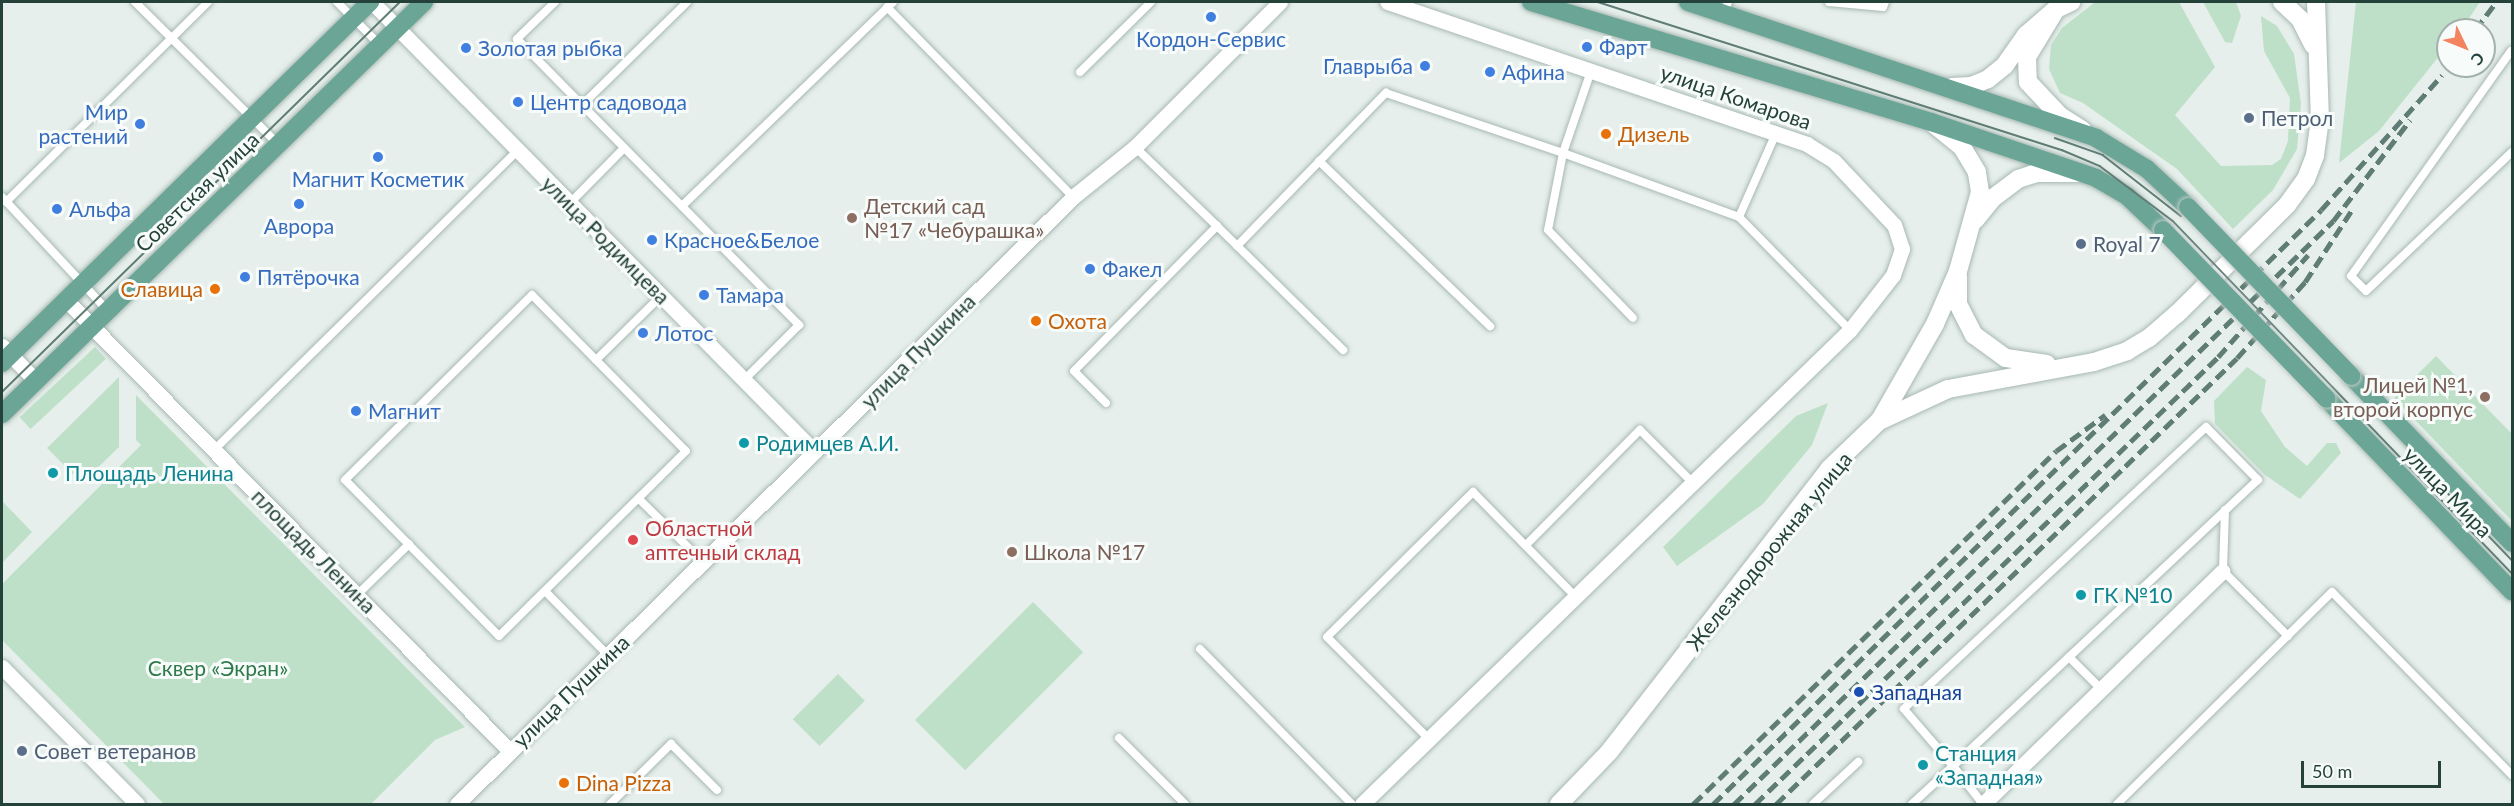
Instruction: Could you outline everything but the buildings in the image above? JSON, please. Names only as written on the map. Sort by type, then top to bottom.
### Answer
[{"type":"main road","name":"Советская улица","points":[[4,355],[66,300],[371,2]]},
{"type":"main road","name":"Советская улица","points":[[2,414],[424,2]]},
{"type":"main road","name":"улица Комарова","points":[[1531,2],[1931,122],[2081,173],[2127,196],[2163,230]]},
{"type":"main road","points":[[1688,2],[1726,7],[2096,138]]},
{"type":"main road","points":[[2282,2],[2300,20],[2318,64]]},
{"type":"main road","points":[[2316,2],[2318,64]]},
{"type":"main road","points":[[1952,87],[1971,86],[1988,79],[2005,65],[2026,35],[2064,5]]},
{"type":"main road","points":[[2064,5],[2027,57],[2028,82],[2060,116],[2096,138]]},
{"type":"main road","name":"Железнодорожная улица","points":[[1559,804],[1609,752],[1829,469],[1879,421],[1948,389],[2094,362],[2127,351],[2149,338],[2287,204],[2306,178],[2315,155],[2322,97],[2318,64]]},
{"type":"main road","points":[[1879,421],[1935,324],[1958,271],[1980,192],[1977,172],[1962,147],[1931,122]]},
{"type":"main road","name":"улица Мира","points":[[2096,138],[2147,169],[2188,207],[2512,543]]},
{"type":"main road","points":[[1972,224],[1993,198],[2018,178],[2037,173],[2081,173]]},
{"type":"main road","name":"улица Мира","points":[[2163,230],[2512,591]]},
{"type":"main road","points":[[1958,271],[1958,304],[1974,335],[1990,350],[2032,364],[2094,362]]},
{"type":"street","name":"улица Родимцева","points":[[371,2],[815,452]]},
{"type":"street","name":"улица Пушкина","points":[[457,804],[1073,197],[1135,147],[1280,2]]},
{"type":"street","name":"улица Комарова","points":[[1387,2],[1776,132],[1834,161],[1894,225],[1902,249],[1893,275],[1850,330]]},
{"type":"street","name":"площадь Ленина","points":[[66,300],[510,751]]},
{"type":"street","points":[[1362,804],[1850,330]]},
{"type":"street","points":[[4,355],[36,381]]},
{"type":"street","points":[[1983,804],[2223,571]]},
{"type":"street","points":[[2,667],[137,804]]},
{"type":"lane","points":[[135,2],[278,144]]},
{"type":"lane","points":[[108,310],[4,199],[208,2]]},
{"type":"lane","points":[[337,2],[380,45]]},
{"type":"lane","points":[[555,2],[517,39],[799,326],[744,380]]},
{"type":"lane","points":[[582,105],[687,2]]},
{"type":"lane","points":[[1139,2],[1150,3]]},
{"type":"lane","points":[[1829,2],[1883,7],[1885,2]]},
{"type":"lane","points":[[1080,72],[1150,3]]},
{"type":"lane","points":[[682,206],[890,4],[1073,197]]},
{"type":"lane","points":[[2511,51],[2351,276],[2366,291],[2512,152]]},
{"type":"lane","points":[[1591,71],[1563,153],[1548,230],[1633,318]]},
{"type":"lane","points":[[1237,246],[1386,93],[1563,153],[1739,217],[1850,330]]},
{"type":"lane","points":[[1739,217],[1776,132]]},
{"type":"lane","points":[[1135,147],[1343,350]]},
{"type":"lane","points":[[570,203],[624,148]]},
{"type":"lane","points":[[214,450],[518,150]]},
{"type":"lane","points":[[1319,161],[1490,326]]},
{"type":"lane","points":[[1106,403],[1074,371],[1216,226]]},
{"type":"lane","points":[[532,295],[596,360],[686,451],[500,636],[345,480],[532,295]]},
{"type":"lane","points":[[596,360],[661,296]]},
{"type":"lane","points":[[1912,804],[1953,766],[2225,510],[2258,480],[2206,427],[1904,709],[1953,766],[1983,804]]},
{"type":"lane","points":[[1526,545],[1640,430],[1692,482]]},
{"type":"lane","points":[[1428,739],[1327,637],[1473,492],[1575,596]]},
{"type":"lane","points":[[639,499],[703,562]]},
{"type":"lane","points":[[2225,510],[2223,571],[2288,636]]},
{"type":"lane","points":[[357,595],[409,544]]},
{"type":"lane","points":[[545,591],[608,655]]},
{"type":"lane","points":[[2117,804],[2332,592],[2512,775]]},
{"type":"lane","points":[[1200,649],[1352,804]]},
{"type":"lane","points":[[2069,657],[2101,689]]},
{"type":"lane","points":[[1119,738],[1185,804]]},
{"type":"lane","points":[[610,804],[671,744],[717,790]]},
{"type":"lane","points":[[1813,804],[1858,762]]},
{"type":"green space","points":[[2179,2],[2215,67],[2175,115],[2221,166],[2272,165],[2281,159],[2288,141],[2290,98],[2264,51],[2261,16],[2277,26],[2294,54],[2301,104],[2297,149],[2273,190],[2233,229],[2177,169],[2083,103],[2060,93],[2049,69],[2051,45],[2062,28],[2094,3]]},
{"type":"green space","points":[[2203,2],[2236,2],[2241,16],[2232,43],[2225,42]]},
{"type":"green space","points":[[2356,2],[2480,2],[2469,18],[2436,18],[2436,60],[2379,131],[2339,163]]},
{"type":"green space","points":[[95,347],[106,359],[31,429],[20,417]]},
{"type":"green space","points":[[2436,356],[2512,434],[2512,521],[2394,398]]},
{"type":"green space","points":[[2247,367],[2266,380],[2261,411],[2285,447],[2307,466],[2327,443],[2336,443],[2341,453],[2300,499],[2265,475],[2215,424],[2214,401]]},
{"type":"green space","points":[[119,377],[119,447],[82,483],[47,448]]},
{"type":"green space","name":"Сквер «Экран»","points":[[136,395],[465,727],[435,740],[371,804],[164,804],[2,640],[2,584],[141,445],[136,440]]},
{"type":"green space","points":[[1828,403],[1812,445],[1763,504],[1677,566],[1663,547],[1796,416]]},
{"type":"green space","points":[[2,501],[32,532],[2,563]]},
{"type":"green space","points":[[1033,602],[1083,652],[965,770],[915,720]]},
{"type":"green space","points":[[838,674],[865,701],[820,746],[793,719]]},
{"type":"tram line","points":[[2,392],[400,2]]},
{"type":"tram line","points":[[1598,2],[2062,150],[2100,166],[2173,221],[2512,573]]},
{"type":"tram line","points":[[2055,138],[2103,155],[2181,216]]},
{"type":"tram line","points":[[2416,460],[2512,560]]},
{"type":"railway","points":[[2484,18],[2496,2]]},
{"type":"railway","points":[[1713,804],[2321,210],[2439,78]]},
{"type":"railway","points":[[1734,804],[2333,221],[2410,120]]},
{"type":"railway","points":[[1776,804],[2237,358],[2305,282],[2353,208]]},
{"type":"railway","points":[[1755,804],[2218,357],[2308,255]]},
{"type":"railway","points":[[1693,804],[2056,451],[2105,415]]},
{"type":"place","name":"Кордон-Сервис","points":[[1211,17]]},
{"type":"place","name":"Фарт","points":[[1587,47]]},
{"type":"place","name":"Золотая рыбка","points":[[466,48]]},
{"type":"place","name":"Главрыба","points":[[1425,66]]},
{"type":"place","name":"Афина","points":[[1490,72]]},
{"type":"place","name":"Центр садовода","points":[[518,102]]},
{"type":"place","name":"Петрол","points":[[2249,118]]},
{"type":"place","name":"Мир растений","points":[[140,124]]},
{"type":"place","name":"Дизель","points":[[1606,134]]},
{"type":"place","name":"Магнит Косметик","points":[[378,157]]},
{"type":"place","name":"Аврора","points":[[299,204]]},
{"type":"place","name":"Альфа","points":[[57,209]]},
{"type":"place","name":"Детский сад №17 «Чебурашка»","points":[[852,218]]},
{"type":"place","name":"Красное&Белое","points":[[652,240]]},
{"type":"place","name":"Royal 7","points":[[2081,244]]},
{"type":"place","name":"Факел","points":[[1090,269]]},
{"type":"place","name":"Пятёрочка","points":[[245,277]]},
{"type":"place","name":"Славица","points":[[215,289]]},
{"type":"place","name":"Тамара","points":[[704,295]]},
{"type":"place","name":"Охота","points":[[1036,321]]},
{"type":"place","name":"Лотос","points":[[643,333]]},
{"type":"place","name":"Лицей №1, второй корпус","points":[[2485,397]]},
{"type":"place","name":"Магнит","points":[[356,411]]},
{"type":"place","name":"Родимцев А.И.","points":[[744,443]]},
{"type":"place","name":"Площадь Ленина","points":[[53,473]]},
{"type":"place","name":"Областной аптечный склад","points":[[633,540]]},
{"type":"place","name":"Школа №17","points":[[1012,552]]},
{"type":"place","name":"ГК №10","points":[[2081,595]]},
{"type":"place","name":"Западная","points":[[1859,692]]},
{"type":"place","name":"Совет ветеранов","points":[[22,751]]},
{"type":"place","name":"Станция «Западная»","points":[[1923,765]]},
{"type":"place","name":"Dina Pizza","points":[[564,783]]}]
